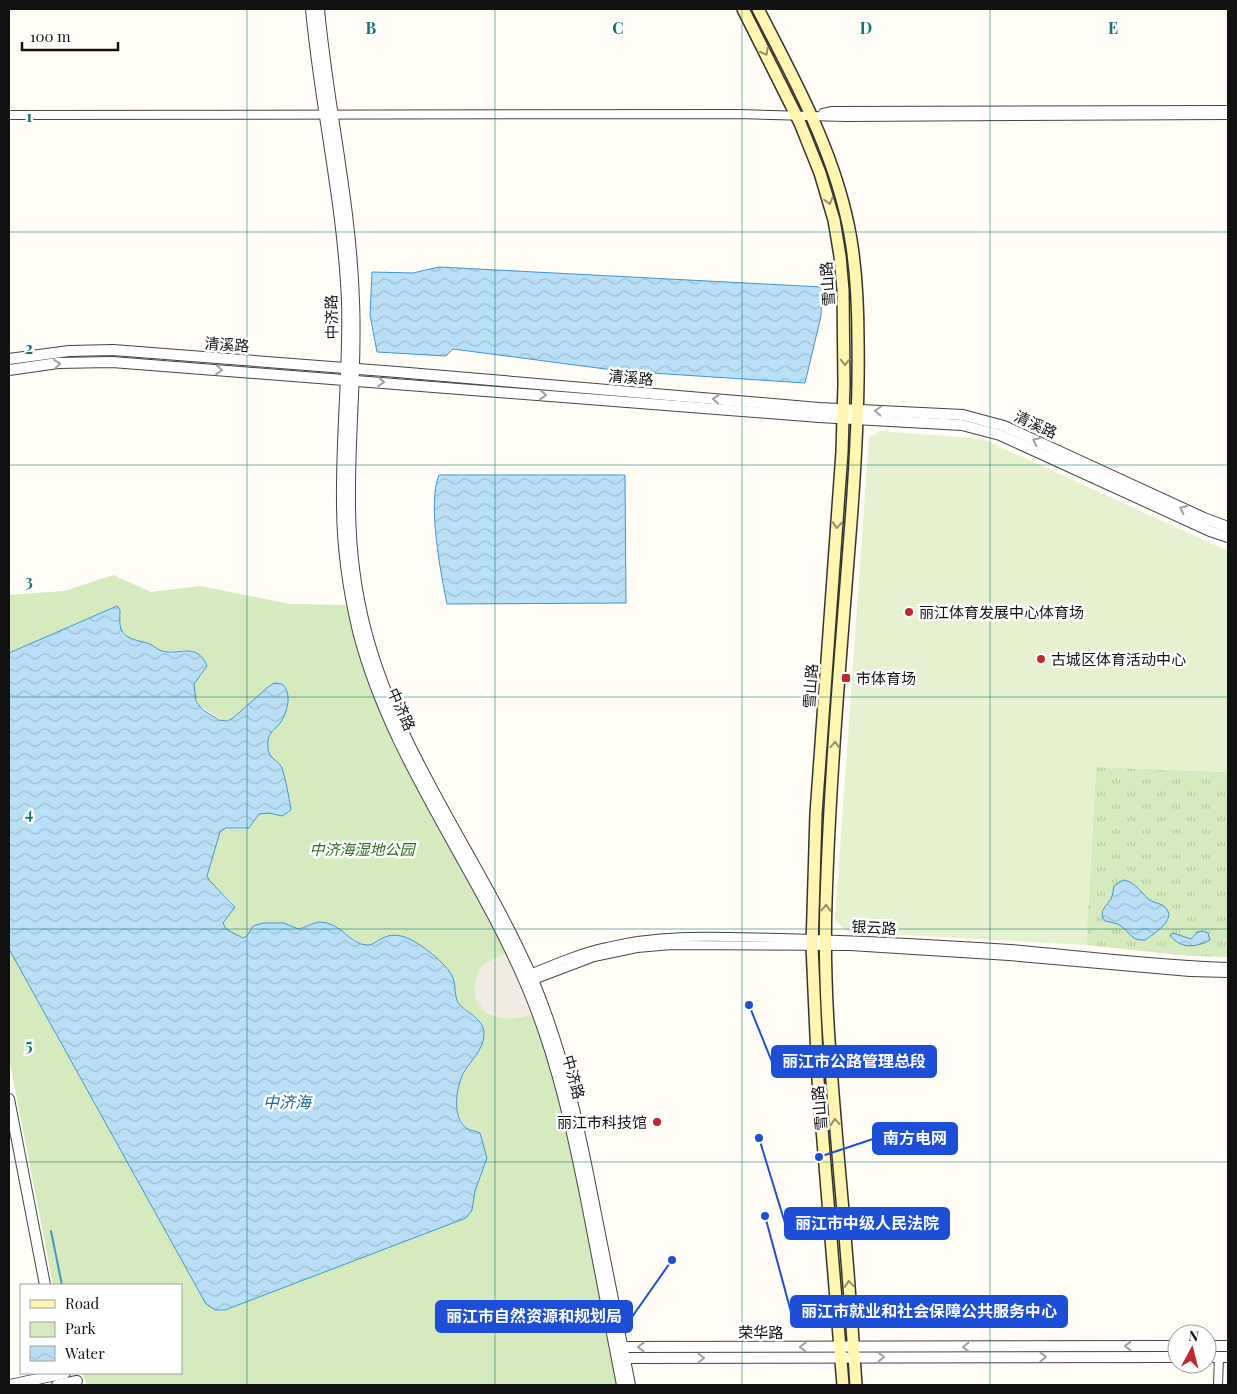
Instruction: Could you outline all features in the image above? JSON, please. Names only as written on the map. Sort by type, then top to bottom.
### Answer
[{"type":"main road","name":"雪山路","points":[[743,9],[796,115],[820,173],[830,204],[842,273],[844,307],[844,414],[816,814],[812,942],[818,1080],[843,1385]]},
{"type":"main road","name":"雪山路","points":[[758,9],[812,115],[838,184],[852,245],[858,307],[857,415],[830,815],[825,942],[832,1079],[856,1385]]},
{"type":"street","name":"中济路","points":[[311,9],[351,247],[355,304],[342,484],[343,537],[349,586],[363,650],[392,728],[525,980],[549,1045],[569,1117],[620,1353],[630,1385]]},
{"type":"street","name":"中济路","points":[[319,9],[329,115]]},
{"type":"street","points":[[812,115],[832,111],[1228,110]]},
{"type":"street","points":[[9,115],[812,115],[846,117],[1228,115]]},
{"type":"street","name":"清溪路","points":[[9,359],[69,351],[113,350],[350,368],[844,414]]},
{"type":"street","name":"清溪路","points":[[9,370],[58,364],[105,362],[844,414],[962,425],[991,432],[1210,531],[1228,537]]},
{"type":"street","name":"清溪路","points":[[857,415],[963,415],[994,423],[1204,518],[1228,527]]},
{"type":"street","name":"银云路","points":[[525,980],[578,955],[607,946],[672,938],[1010,949],[1228,967]]},
{"type":"street","name":"银云路","points":[[825,942],[1190,972],[1228,973]]},
{"type":"street","points":[[9,1099],[45,1284]]},
{"type":"street","points":[[9,1134],[38,1284]]},
{"type":"street","name":"荣华路","points":[[854,1352],[1167,1346]]},
{"type":"street","name":"荣华路","points":[[620,1353],[854,1352],[1167,1357]]},
{"type":"street","name":"中济路","points":[[620,1353],[622,1385]]},
{"type":"street","points":[[1218,1385],[1223,1357]]},
{"type":"street","points":[[10,1385],[71,1379]]},
{"type":"street","points":[[57,1385],[71,1379]]},
{"type":"green space","name":"古城区体育活动中心","points":[[881,431],[983,439],[1228,551],[1228,772],[1096,767],[1086,945],[848,932],[835,920],[869,437]]},
{"type":"green space","name":"中济海湿地公园","points":[[113,575],[151,592],[200,586],[290,604],[348,605],[360,655],[373,691],[519,976],[561,1096],[619,1385],[87,1385],[82,1374],[182,1374],[182,1284],[53,1284],[9,1058],[9,949],[206,1304],[212,1309],[221,1311],[472,1210],[475,1191],[485,1166],[480,1133],[466,1128],[458,1112],[456,1097],[460,1083],[480,1049],[484,1038],[483,1027],[479,1020],[459,1003],[453,978],[446,968],[431,956],[387,935],[367,946],[334,925],[311,924],[298,929],[287,924],[249,933],[243,938],[225,929],[225,921],[233,903],[207,876],[220,832],[228,829],[248,828],[259,814],[291,810],[281,766],[271,756],[268,747],[270,734],[278,725],[268,687],[233,718],[219,719],[203,708],[195,698],[193,689],[195,682],[206,668],[192,652],[182,650],[161,651],[128,637],[120,628],[117,606],[9,653],[9,595],[64,591]]},
{"type":"green space","points":[[1096,767],[1228,772],[1228,957],[1189,956],[1086,945]]},
{"type":"shaded area","points":[[507,952],[534,1014],[512,1019],[500,1018],[486,1013],[476,1000],[474,989],[478,972],[484,964]]},
{"type":"water","points":[[439,267],[822,287],[821,316],[805,383],[621,371],[453,349],[446,356],[377,352],[370,315],[372,272],[413,273]]},
{"type":"water","points":[[439,475],[625,475],[626,603],[447,604],[436,539],[434,503]]},
{"type":"water","name":"中济海","points":[[117,606],[120,610],[121,629],[126,636],[152,645],[162,651],[193,652],[203,658],[207,666],[194,684],[196,701],[203,710],[219,720],[227,721],[233,718],[274,683],[282,684],[287,692],[286,711],[280,723],[270,734],[268,748],[270,755],[282,768],[291,810],[282,816],[269,813],[259,814],[249,828],[226,828],[220,832],[207,876],[235,907],[223,923],[226,929],[243,938],[247,936],[253,926],[263,923],[284,923],[298,929],[319,922],[333,925],[360,944],[370,945],[384,937],[394,935],[407,938],[423,947],[445,966],[453,978],[456,998],[459,1004],[479,1021],[484,1029],[481,1046],[463,1074],[457,1095],[459,1117],[466,1128],[480,1133],[487,1158],[475,1191],[472,1210],[466,1218],[225,1310],[215,1310],[206,1304],[9,949],[9,653]]},
{"type":"water","points":[[1123,880],[1134,885],[1151,901],[1162,905],[1169,915],[1168,920],[1145,940],[1134,938],[1121,926],[1105,921],[1103,918],[1102,914],[1111,899],[1114,886]]},
{"type":"water","points":[[1197,932],[1208,933],[1210,940],[1194,946],[1178,943],[1170,935],[1173,933],[1191,939]]},
{"type":"waterway","points":[[51,1231],[62,1284]]},
{"type":"place","name":"丽江体育发展中心体育场","points":[[909,612]]},
{"type":"place","name":"古城区体育活动中心","points":[[1041,659]]},
{"type":"place","name":"市体育场","points":[[846,678]]},
{"type":"place","name":"丽江市公路管理总段","points":[[749,1005]]},
{"type":"place","name":"丽江市科技馆","points":[[657,1122]]},
{"type":"place","name":"丽江市中级人民法院","points":[[759,1138]]},
{"type":"place","name":"南方电网","points":[[819,1157]]},
{"type":"place","name":"丽江市就业和社会保障公共服务中心","points":[[765,1216]]},
{"type":"place","name":"丽江市自然资源和规划局","points":[[672,1260]]}]
